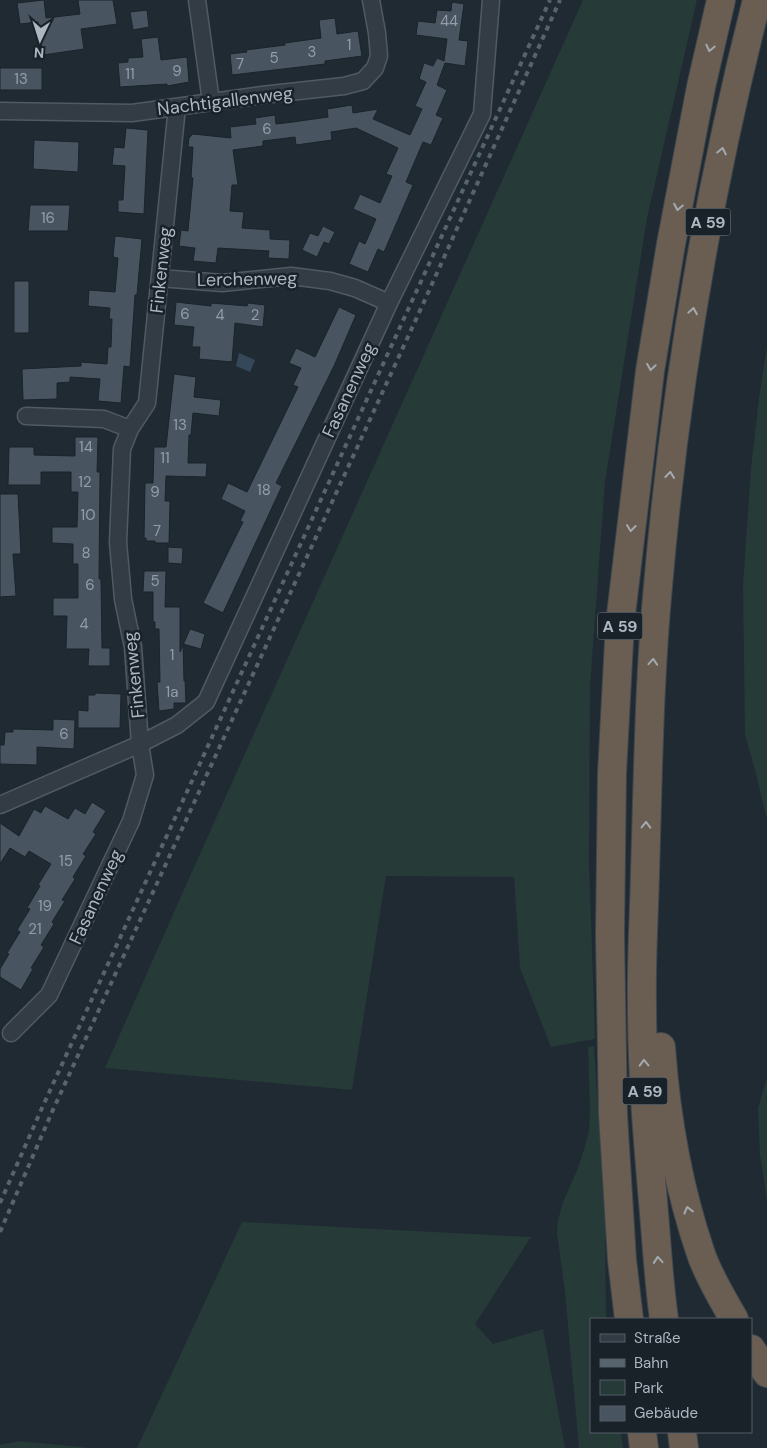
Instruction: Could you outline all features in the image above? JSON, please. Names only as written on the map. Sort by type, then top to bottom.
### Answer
[{"type":"highway","name":"A 59","points":[[629,1318],[622,1260],[613,1115],[610,934],[612,773],[620,623],[652,361],[671,244],[699,97],[721,0]]},
{"type":"highway","name":"A 59","points":[[664,1318],[647,1128],[642,989],[647,781],[658,585],[677,412],[690,325],[734,95],[757,0]]},
{"type":"highway","name":"A 59","points":[[645,874],[654,958],[663,1077],[672,1142],[690,1217],[702,1255],[719,1293],[733,1318]]},
{"type":"highway","points":[[752,1350],[767,1373]]},
{"type":"highway","points":[[642,1433],[644,1448]]},
{"type":"highway","points":[[682,1433],[684,1448]]},
{"type":"street","points":[[198,0],[211,102]]},
{"type":"street","name":"Nachtigallenweg","points":[[0,112],[132,113],[344,86],[364,81],[375,68],[379,56],[377,33],[370,0]]},
{"type":"street","name":"Fasanenweg","points":[[0,806],[140,744],[177,725],[206,702],[389,303],[482,114],[491,0]]},
{"type":"street","name":"Finkenweg","points":[[140,744],[133,647],[123,599],[118,542],[122,449],[130,429],[147,403],[177,107]]},
{"type":"street","name":"Lerchenweg","points":[[160,278],[222,283],[291,276],[330,281],[355,288],[389,303]]},
{"type":"street","points":[[26,416],[104,419],[130,429]]},
{"type":"street","name":"Fasanenweg","points":[[10,1033],[49,995],[131,820],[145,775],[140,744]]},
{"type":"green space","points":[[583,0],[697,0],[647,218],[605,482],[590,686],[589,863],[595,1039],[551,1047],[520,968],[514,877],[386,876],[352,1090],[105,1068],[182,894]]},
{"type":"green space","points":[[767,346],[767,819],[745,735],[743,585],[751,468]]},
{"type":"green space","points":[[594,1046],[605,1225],[606,1318],[590,1318],[590,1433],[621,1433],[623,1448],[579,1448],[565,1292],[557,1233],[563,1202],[578,1168],[589,1130],[588,1047]]},
{"type":"green space","points":[[767,1078],[767,1200],[760,1155],[758,1108]]},
{"type":"green space","points":[[242,1222],[531,1237],[475,1324],[493,1344],[543,1329],[565,1448],[137,1448]]},
{"type":"green space","points":[[19,1441],[91,1448],[0,1448],[0,1445]]},
{"type":"water","points":[[239,353],[255,360],[250,372],[236,366]]},
{"type":"building","points":[[44,0],[46,18],[80,14],[78,0],[113,0],[117,24],[81,29],[84,49],[43,55],[38,22],[20,24],[17,3]]},
{"type":"building","points":[[452,2],[464,4],[459,40],[468,41],[465,66],[445,63],[437,85],[447,90],[436,115],[443,118],[431,145],[423,142],[406,182],[413,185],[384,252],[378,249],[368,272],[349,264],[359,241],[365,244],[376,219],[353,209],[360,194],[380,203],[392,176],[386,174],[398,148],[356,128],[331,132],[332,140],[296,145],[295,137],[263,141],[263,146],[233,150],[238,185],[232,185],[230,211],[244,212],[242,228],[270,230],[270,239],[290,240],[289,259],[268,258],[269,251],[218,248],[216,263],[193,261],[195,248],[179,246],[181,230],[188,231],[193,178],[191,178],[193,147],[188,147],[189,138],[193,134],[231,138],[230,127],[256,124],[255,118],[275,115],[276,124],[293,122],[328,117],[327,109],[352,105],[353,113],[378,109],[373,119],[410,135],[422,109],[415,106],[426,82],[419,79],[424,63],[433,66],[437,58],[444,61],[447,39],[416,35],[418,21],[435,23],[437,10],[451,11]]},
{"type":"building","points":[[147,10],[149,27],[133,30],[130,12]]},
{"type":"building","points":[[335,18],[337,34],[358,31],[362,56],[325,61],[325,64],[232,75],[230,54],[321,38],[319,20]]},
{"type":"building","points":[[158,37],[161,60],[187,57],[189,82],[167,86],[167,84],[120,87],[118,63],[128,62],[128,58],[143,57],[141,39]]},
{"type":"building","points":[[0,68],[42,68],[42,90],[0,90]]},
{"type":"building","points":[[126,128],[148,130],[144,214],[118,212],[118,200],[123,200],[125,166],[112,165],[114,147],[124,148]]},
{"type":"building","points":[[34,140],[79,142],[78,172],[33,169]]},
{"type":"building","points":[[30,205],[70,205],[68,231],[28,231]]},
{"type":"building","points":[[323,226],[335,232],[329,244],[324,242],[317,257],[302,250],[310,233],[318,236]]},
{"type":"building","points":[[115,236],[142,239],[137,295],[135,295],[130,367],[124,366],[121,403],[98,401],[100,379],[70,377],[70,382],[57,383],[57,399],[23,400],[22,369],[81,366],[81,362],[107,364],[108,347],[111,347],[112,319],[109,319],[110,308],[88,306],[89,290],[115,292],[118,258],[113,257]]},
{"type":"building","points":[[14,281],[29,281],[29,333],[14,333]]},
{"type":"building","points":[[176,302],[211,306],[211,303],[247,306],[248,303],[265,305],[263,327],[235,323],[232,362],[199,359],[200,347],[192,347],[194,327],[174,325]]},
{"type":"building","points":[[339,307],[356,315],[334,366],[276,483],[282,486],[223,613],[203,603],[243,522],[240,521],[245,511],[221,499],[228,483],[247,492],[298,387],[293,385],[301,368],[289,363],[296,348],[315,357]]},
{"type":"building","points":[[174,374],[196,377],[194,397],[221,400],[219,416],[193,413],[191,435],[189,435],[188,463],[207,463],[206,477],[166,476],[165,501],[170,501],[169,543],[155,543],[155,541],[146,541],[146,538],[144,538],[145,483],[153,483],[154,447],[166,447]]},
{"type":"building","points":[[75,437],[98,437],[97,472],[100,472],[99,579],[101,579],[102,648],[110,648],[110,666],[88,666],[89,649],[66,649],[67,616],[53,616],[53,598],[78,598],[78,564],[73,564],[73,544],[52,543],[52,527],[77,527],[78,492],[71,492],[71,472],[41,472],[41,485],[8,485],[9,447],[34,447],[34,455],[75,456]]},
{"type":"building","points":[[0,494],[18,494],[21,554],[13,554],[16,596],[0,597]]},
{"type":"building","points":[[168,547],[183,548],[182,564],[168,563]]},
{"type":"building","points":[[144,571],[166,571],[165,607],[180,607],[180,652],[183,645],[186,703],[174,703],[174,709],[159,711],[157,682],[160,682],[159,629],[155,629],[155,622],[153,622],[153,592],[143,592]]},
{"type":"building","points":[[190,629],[205,634],[201,649],[183,644]]},
{"type":"building","points":[[95,693],[121,694],[120,728],[78,728],[78,710],[88,711],[88,695],[95,695]]},
{"type":"building","points":[[53,719],[75,720],[74,749],[37,747],[37,765],[0,764],[0,745],[4,745],[5,732],[13,732],[13,729],[53,730]]},
{"type":"building","points":[[92,802],[106,811],[93,832],[96,834],[83,854],[86,856],[73,877],[75,879],[62,900],[65,901],[41,945],[44,947],[31,968],[33,969],[21,990],[0,977],[0,969],[20,932],[17,930],[30,909],[27,908],[40,886],[38,885],[51,864],[29,851],[25,857],[10,848],[0,864],[0,823],[19,836],[34,809],[41,813],[45,806],[68,819],[75,808],[85,814]]},
{"type":"railway","points":[[0,1203],[550,0]]},
{"type":"railway","points":[[0,1232],[52,1112],[423,304],[560,0]]}]
